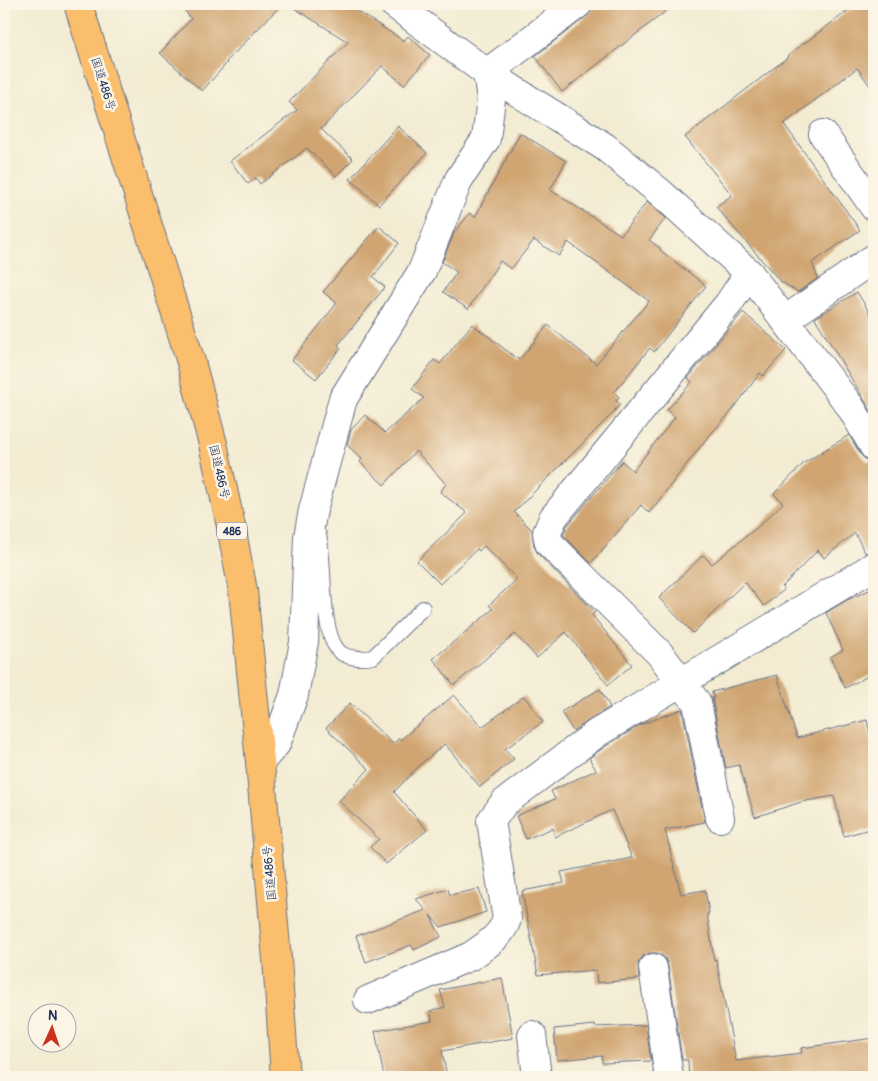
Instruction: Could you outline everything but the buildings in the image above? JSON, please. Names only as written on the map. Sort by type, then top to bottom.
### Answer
[{"type":"highway","name":"国道486号","points":[[78,4],[191,362],[213,444],[231,526],[243,591],[260,762],[285,1077]]},
{"type":"street","points":[[394,4],[487,73],[605,147],[662,194],[749,273],[850,406],[874,446]]},
{"type":"street","points":[[487,73],[578,4]]},
{"type":"street","points":[[260,762],[276,744],[294,695],[304,642],[308,537],[313,510],[343,399],[422,271],[460,179],[486,139],[491,99],[487,73]]},
{"type":"street","points":[[823,134],[874,207]]},
{"type":"street","points":[[785,320],[874,258]]},
{"type":"street","points":[[720,818],[697,703],[660,654],[549,543],[547,534],[553,518],[729,303],[749,273]]},
{"type":"street","points":[[368,1000],[470,956],[486,946],[505,927],[507,919],[491,821],[504,803],[596,733],[874,566]]},
{"type":"street","points":[[653,968],[668,1077]]},
{"type":"street","points":[[532,1035],[537,1077]]},
{"type":"lane","points":[[313,510],[320,539],[328,625],[337,650],[354,658],[364,659],[373,657],[423,608]]}]
